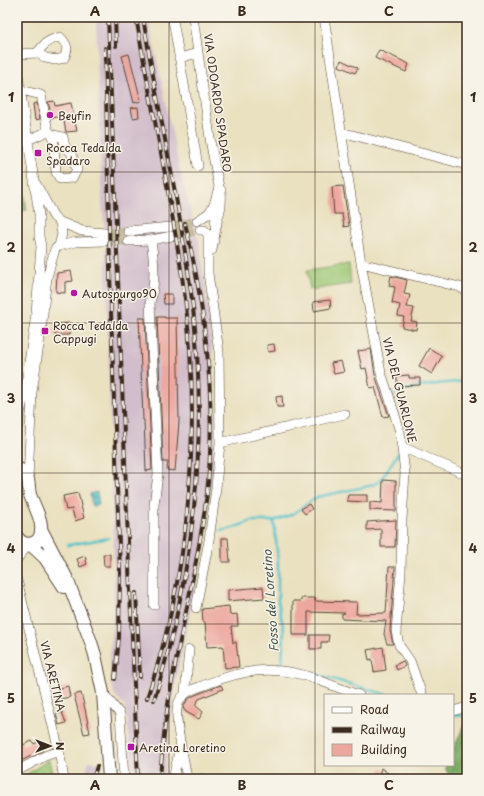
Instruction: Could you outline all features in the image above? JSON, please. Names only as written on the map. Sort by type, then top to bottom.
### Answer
[{"type":"main road","points":[[17,468],[22,471],[28,479],[30,496],[42,531],[64,572],[92,642],[103,693],[109,779]]},
{"type":"main road","points":[[17,537],[22,543],[29,544],[38,540],[42,531]]},
{"type":"main road","points":[[29,544],[45,558],[75,600]]},
{"type":"street","name":"VIA ODOARDO SPADARO","points":[[193,17],[218,193],[214,205],[209,212]]},
{"type":"street","name":"VIA DEL GUARLONE","points":[[324,17],[361,263],[381,373],[390,397],[400,432],[402,447],[405,473],[401,573],[396,631],[399,645],[410,661],[422,694]]},
{"type":"street","points":[[173,20],[198,166]]},
{"type":"street","points":[[17,54],[37,52]]},
{"type":"street","points":[[179,58],[198,53]]},
{"type":"street","points":[[17,68],[40,223],[39,236],[41,246],[36,314],[17,429]]},
{"type":"street","points":[[21,90],[41,95],[50,133],[56,172],[60,179],[72,178],[77,170],[71,152],[65,147],[63,136],[50,133],[28,140]]},
{"type":"street","points":[[341,132],[467,165]]},
{"type":"street","points":[[28,479],[32,392],[48,271],[62,234],[57,219],[33,177]]},
{"type":"street","points":[[208,273],[222,203],[221,191],[217,181]]},
{"type":"street","points":[[198,225],[209,212],[218,217]]},
{"type":"street","points":[[40,223],[44,217],[57,219],[82,231],[105,237],[71,242],[48,250],[41,246]]},
{"type":"street","points":[[198,225],[212,226],[218,217]]},
{"type":"street","points":[[196,608],[209,540],[220,443],[219,352],[208,273],[208,234],[198,225]]},
{"type":"street","points":[[128,231],[171,232],[151,240],[128,241]]},
{"type":"street","points":[[151,240],[154,290],[150,303],[158,474],[154,505],[154,605]]},
{"type":"street","points":[[361,263],[460,287],[467,291]]},
{"type":"street","points":[[220,443],[345,414]]},
{"type":"street","points":[[402,447],[467,475]]},
{"type":"street","points":[[17,559],[29,544]]},
{"type":"street","name":"VIA ARETINA","points":[[17,580],[22,617],[59,751],[64,779]]},
{"type":"street","points":[[187,779],[177,724],[178,704],[185,693],[189,650]]},
{"type":"street","points":[[185,693],[227,676],[251,670],[269,670],[290,672],[310,677],[356,694]]},
{"type":"street","points":[[103,693],[120,714],[124,779]]},
{"type":"street","points":[[454,711],[467,707]]},
{"type":"street","points":[[173,779],[181,742]]},
{"type":"street","points":[[17,771],[45,756],[59,751]]},
{"type":"shaded area","points":[[96,17],[148,17],[180,171],[199,242],[211,328],[215,431],[213,471],[206,524],[193,599],[177,672],[171,714],[165,779],[130,779],[128,722],[125,707],[114,694],[109,664],[113,616],[114,574],[105,233],[102,204]]},
{"type":"shaded area","points":[[89,761],[101,763],[101,779],[84,779]]},
{"type":"green space","points":[[17,146],[27,210],[17,212]]},
{"type":"green space","points":[[349,264],[351,284],[310,290],[307,270]]},
{"type":"green space","points":[[466,721],[467,779],[451,779],[445,768],[446,766],[454,766],[454,748]]},
{"type":"green space","points":[[49,760],[53,779],[23,779],[22,777]]},
{"type":"water","points":[[97,492],[99,505],[92,506],[90,494]]},
{"type":"building","points":[[379,50],[409,64],[406,72],[375,58]]},
{"type":"building","points":[[129,54],[141,101],[134,103],[122,56]]},
{"type":"building","points":[[341,60],[358,68],[355,73],[339,66]]},
{"type":"building","points":[[54,101],[55,106],[71,103],[77,131],[66,132],[63,116],[52,118],[48,102]]},
{"type":"building","points":[[37,103],[40,119],[35,120],[33,104]]},
{"type":"building","points":[[138,107],[139,117],[133,118],[131,108]]},
{"type":"building","points":[[343,186],[349,226],[344,227],[342,214],[334,214],[332,187]]},
{"type":"building","points":[[71,271],[73,281],[65,282],[65,293],[56,292],[57,273]]},
{"type":"building","points":[[391,276],[407,280],[404,294],[410,295],[407,307],[414,308],[411,321],[417,322],[416,330],[402,327],[404,317],[398,316],[400,305],[392,303],[395,287],[389,286]]},
{"type":"building","points":[[163,294],[172,294],[172,304],[164,304]]},
{"type":"building","points":[[330,300],[331,308],[314,311],[313,302]]},
{"type":"building","points":[[157,317],[177,318],[179,422],[175,471],[167,470],[168,462],[163,462]]},
{"type":"building","points":[[139,318],[145,318],[152,470],[146,471],[143,420]]},
{"type":"building","points":[[70,323],[69,335],[55,335],[54,324]]},
{"type":"building","points":[[274,344],[275,351],[268,352],[267,345]]},
{"type":"building","points":[[429,348],[442,356],[432,374],[419,366]]},
{"type":"building","points":[[371,349],[375,375],[389,416],[383,417],[375,387],[370,388],[366,368],[362,369],[358,351]]},
{"type":"building","points":[[341,361],[344,372],[334,374],[331,363]]},
{"type":"building","points":[[409,375],[409,378],[420,378],[420,385],[397,386],[397,376]]},
{"type":"building","points":[[282,396],[283,407],[277,407],[276,397]]},
{"type":"building","points":[[383,480],[396,481],[396,511],[370,510],[370,502],[382,503]]},
{"type":"building","points":[[78,493],[84,518],[75,521],[72,509],[66,510],[63,496]]},
{"type":"building","points":[[348,495],[367,495],[367,502],[347,501]]},
{"type":"building","points":[[309,504],[312,509],[305,514],[301,509]]},
{"type":"building","points":[[396,520],[395,547],[381,547],[381,529],[367,530],[367,522]]},
{"type":"building","points":[[222,538],[228,538],[230,562],[222,562]]},
{"type":"building","points":[[103,554],[110,554],[110,566],[104,566]]},
{"type":"building","points":[[85,556],[87,564],[80,567],[77,559]]},
{"type":"building","points":[[389,567],[395,567],[390,630],[393,644],[387,644],[384,634],[386,621],[342,619],[342,614],[345,613],[308,612],[308,635],[293,635],[293,601],[301,601],[301,598],[315,598],[315,601],[357,602],[356,614],[386,613]]},
{"type":"building","points":[[263,587],[264,598],[228,601],[228,590]]},
{"type":"building","points":[[229,606],[230,615],[237,614],[238,626],[231,626],[233,643],[236,642],[239,667],[225,668],[223,646],[207,647],[205,622],[203,622],[202,609]]},
{"type":"building","points":[[310,635],[329,635],[328,642],[321,642],[321,649],[310,649]]},
{"type":"building","points":[[383,647],[386,670],[374,672],[372,659],[369,660],[367,650]]},
{"type":"building","points":[[403,661],[405,666],[397,670],[395,665]]},
{"type":"building","points":[[221,685],[223,689],[199,699],[195,705],[203,712],[199,719],[186,712],[183,708],[187,700],[193,696]]},
{"type":"building","points":[[68,686],[70,697],[60,699],[57,689]]},
{"type":"building","points":[[81,693],[90,733],[84,734],[74,695]]},
{"type":"building","points":[[62,712],[66,723],[59,725],[56,714]]},
{"type":"building","points":[[32,741],[34,744],[38,742],[43,750],[17,763],[17,744],[22,742],[23,745]]},
{"type":"building","points":[[381,768],[396,779],[378,779]]},
{"type":"waterway","points":[[391,396],[407,389],[464,381],[467,379]]},
{"type":"waterway","points":[[220,531],[252,521],[274,521],[293,514],[317,497],[377,483],[399,452]]},
{"type":"waterway","name":"Fosso del Loretino","points":[[274,521],[278,560],[278,601],[284,631],[282,665],[297,669]]},
{"type":"waterway","points":[[68,545],[109,538]]},
{"type":"waterway","name":"Fosso del Loretino","points":[[315,674],[385,694]]},
{"type":"waterway","name":"Fosso del Loretino","points":[[454,714],[467,717]]},
{"type":"waterway","points":[[199,774],[204,779]]},
{"type":"tunnel","points":[[170,227],[197,221]]},
{"type":"tunnel","points":[[172,236],[200,230]]},
{"type":"tunnel","points":[[105,233],[128,231]]},
{"type":"tunnel","points":[[105,241],[128,241]]},
{"type":"railway","points":[[108,17],[138,779]]},
{"type":"railway","points":[[115,17],[116,46]]},
{"type":"railway","points":[[136,17],[180,261],[186,305],[192,393],[192,437],[189,482],[179,570],[171,613],[147,698]]},
{"type":"railway","points":[[143,17],[181,226],[193,308],[199,407],[198,457],[188,555],[168,652],[154,700]]},
{"type":"railway","points":[[105,48],[111,311],[120,573],[119,637],[115,679]]},
{"type":"railway","points":[[160,779],[168,703],[200,543],[210,459],[211,425],[208,357],[199,290],[185,223]]},
{"type":"railway","points":[[136,593],[140,677]]},
{"type":"railway","points":[[93,779],[97,766]]},
{"type":"place","name":"Beyfin","points":[[50,115]]},
{"type":"place","name":"Rocca Tedalda Spadaro","points":[[38,153]]},
{"type":"place","name":"Autospurgo90","points":[[74,293]]},
{"type":"place","name":"Rocca Tedalda Cappugi","points":[[45,331]]},
{"type":"place","name":"Aretina Loretino","points":[[131,747]]}]
